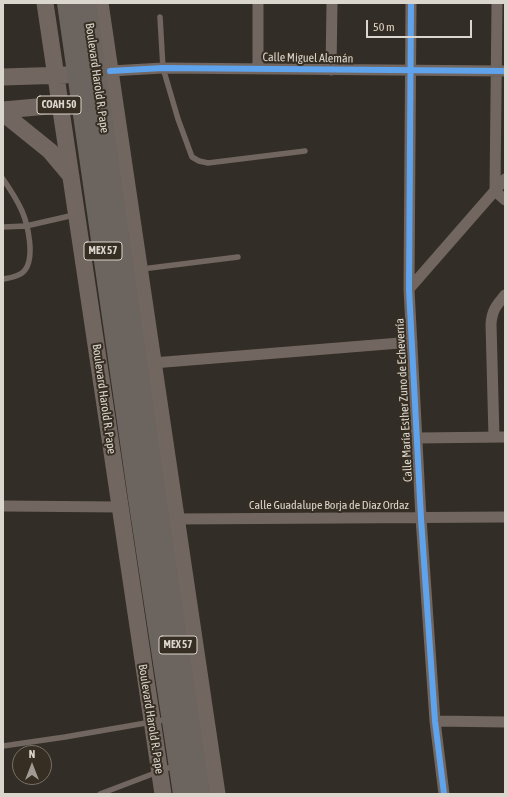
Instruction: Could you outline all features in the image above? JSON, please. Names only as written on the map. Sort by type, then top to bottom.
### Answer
[{"type":"highway","name":"Boulevard Harold R. Pape","points":[[67,3],[147,498],[200,794]]},
{"type":"highway","name":"Boulevard Harold R. Pape","points":[[86,3],[147,498],[171,718],[183,794]]},
{"type":"main road","name":"Boulevard Harold R. Pape","points":[[45,3],[163,794]]},
{"type":"main road","points":[[53,3],[61,7],[71,8],[86,7],[91,3]]},
{"type":"main road","name":"Boulevard Harold R. Pape","points":[[100,3],[217,794]]},
{"type":"main road","points":[[3,77],[56,76],[110,72]]},
{"type":"main road","name":"COAH 50","points":[[3,111],[114,100]]},
{"type":"main road","name":"COAH 50","points":[[3,111],[50,151],[70,176]]},
{"type":"main road","points":[[67,152],[82,141],[93,139],[105,140],[122,152]]},
{"type":"street","points":[[258,3],[258,69]]},
{"type":"street","points":[[331,70],[332,3]]},
{"type":"street","name":"Calle María Esther Zuno de Echeverría","points":[[410,3],[411,70],[409,289],[421,518],[435,721],[444,794]]},
{"type":"street","points":[[495,191],[500,71],[497,3]]},
{"type":"street","name":"Calle Miguel Alemán","points":[[110,72],[163,68],[500,71]]},
{"type":"street","points":[[409,289],[505,179]]},
{"type":"street","points":[[495,191],[505,200]]},
{"type":"street","points":[[417,438],[500,437],[491,324],[492,315],[496,306],[505,295]]},
{"type":"street","points":[[153,363],[412,342]]},
{"type":"street","points":[[3,506],[120,507]]},
{"type":"street","name":"Calle Guadalupe Borja de Díaz Ordaz","points":[[176,518],[505,517]]},
{"type":"street","points":[[435,721],[505,722]]},
{"type":"lane","points":[[160,17],[163,68],[178,119],[192,157],[198,161],[208,163],[305,151]]},
{"type":"lane","points":[[3,179],[6,187],[22,211],[31,249],[30,262],[25,272],[3,279]]},
{"type":"lane","points":[[3,227],[26,226],[76,214]]},
{"type":"lane","points":[[139,269],[238,257]]},
{"type":"lane","points":[[3,746],[65,737],[171,718]]},
{"type":"lane","points":[[100,794],[178,764]]},
{"type":"cycle path","points":[[411,3],[409,289],[421,518],[435,721],[444,794]]},
{"type":"cycle path","points":[[110,71],[163,68],[505,71]]}]
